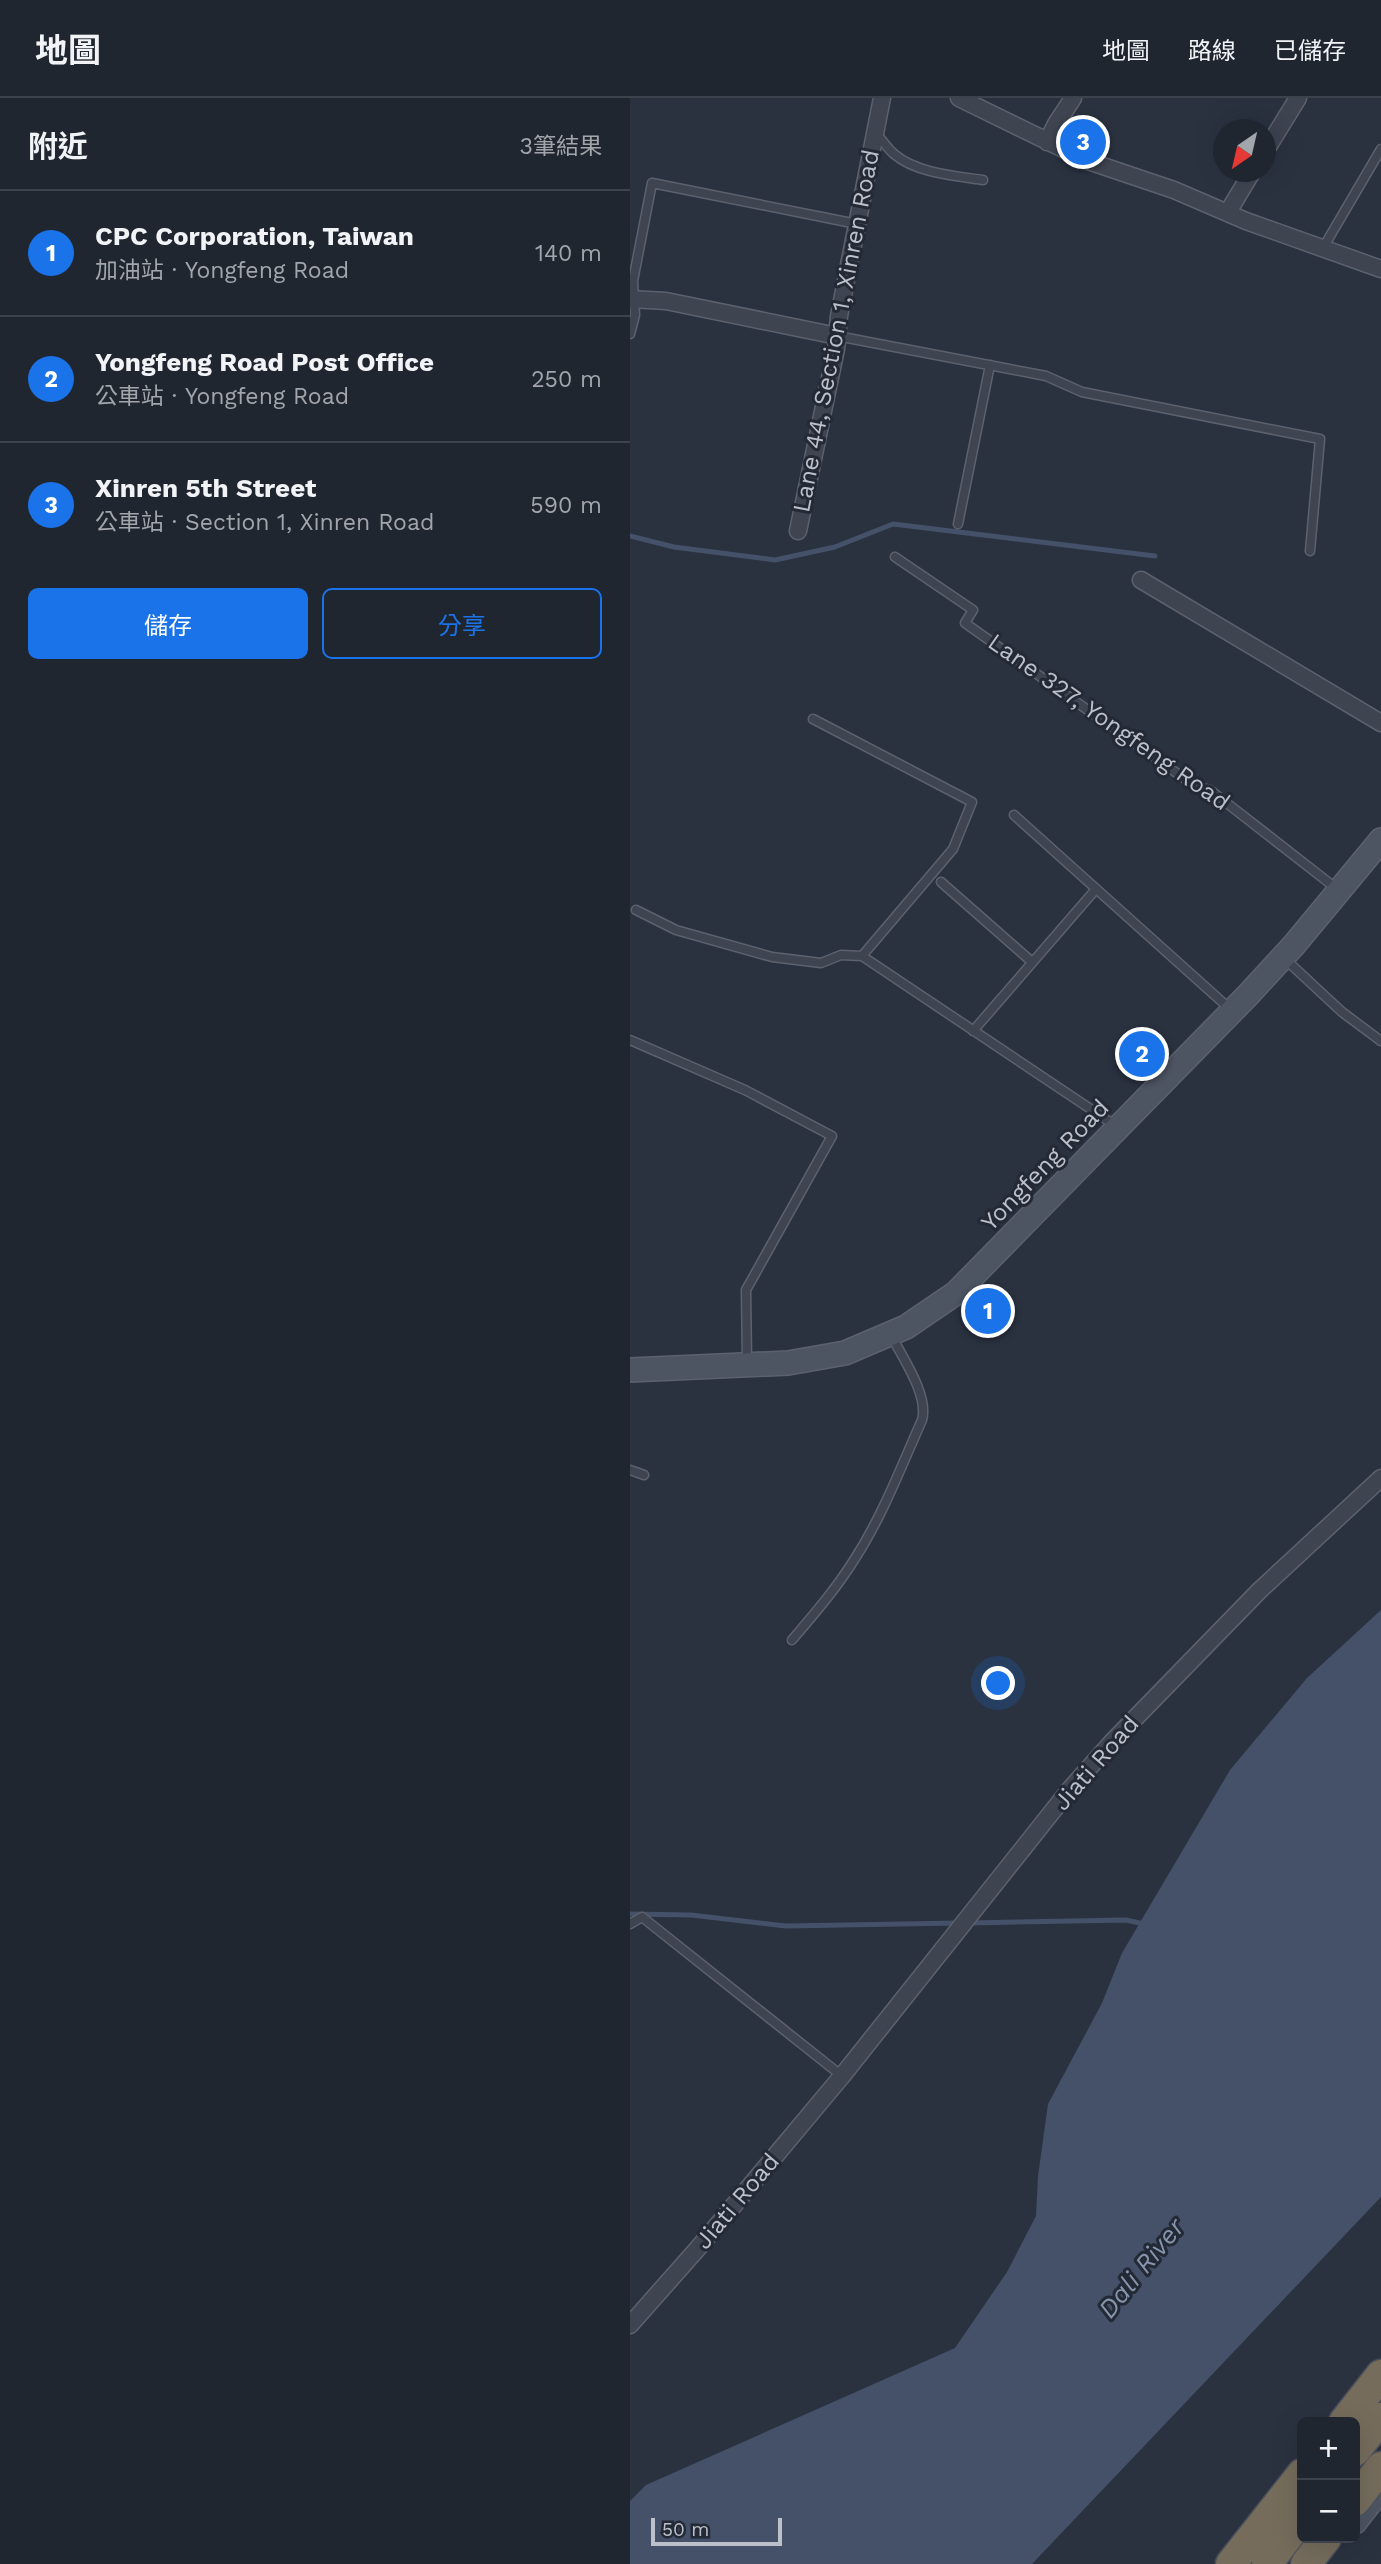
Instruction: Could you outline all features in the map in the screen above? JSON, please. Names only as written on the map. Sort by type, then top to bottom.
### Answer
[{"type":"highway","points":[[1348,2417],[1381,2375]]},
{"type":"highway","points":[[1360,2445],[1381,2418]]},
{"type":"highway","points":[[1360,2494],[1381,2467]]},
{"type":"highway","points":[[1230,2564],[1297,2480]]},
{"type":"highway","points":[[1266,2564],[1297,2524]]},
{"type":"highway","points":[[1306,2564],[1322,2543]]},
{"type":"street","name":"Lane 44, Section 1, Xinren Road","points":[[798,531],[836,349],[882,98]]},
{"type":"street","points":[[959,98],[1088,161],[1174,190],[1247,221],[1381,269]]},
{"type":"street","points":[[1047,142],[1073,98]]},
{"type":"street","points":[[1276,133],[1298,98]]},
{"type":"street","points":[[1227,212],[1246,182]]},
{"type":"street","points":[[632,299],[666,301],[837,336]]},
{"type":"street","points":[[1141,580],[1381,723]]},
{"type":"street","name":"Yongfeng Road","points":[[630,1370],[788,1363],[845,1353],[891,1335],[921,1319],[956,1293],[1232,1011],[1283,957],[1381,840]]},
{"type":"street","name":"Jiati Road","points":[[630,2325],[842,2076],[1071,1788],[1112,1742],[1260,1590],[1381,1478]]},
{"type":"street","points":[[1360,2424],[1381,2397]]},
{"type":"street","points":[[1360,2515],[1381,2488]]},
{"type":"street","points":[[1246,2564],[1297,2501]]},
{"type":"street","points":[[1322,2564],[1338,2543]]},
{"type":"lane","name":"Lane 44, Section 1, Xinren Road","points":[[874,131],[894,154],[905,161],[928,170],[983,180]]},
{"type":"lane","points":[[1323,248],[1381,149]]},
{"type":"lane","points":[[630,334],[635,315],[633,281],[652,183],[857,224]]},
{"type":"lane","points":[[837,336],[1046,376],[1083,392],[1320,439],[1310,551]]},
{"type":"lane","points":[[958,524],[990,365]]},
{"type":"lane","name":"Lane 327, Yongfeng Road","points":[[895,556],[974,610],[965,623],[1195,786],[1210,790],[1339,891]]},
{"type":"lane","points":[[813,719],[972,802],[953,849],[862,956]]},
{"type":"lane","points":[[1014,815],[1232,1011]]},
{"type":"lane","points":[[941,881],[1032,961]]},
{"type":"lane","points":[[973,1031],[1096,889]]},
{"type":"lane","points":[[636,910],[676,930],[772,957],[821,963],[841,955],[862,956],[1118,1127]]},
{"type":"lane","points":[[1283,957],[1342,1012],[1381,1041]]},
{"type":"lane","points":[[630,1041],[745,1090],[832,1136],[746,1290],[747,1364]]},
{"type":"lane","points":[[792,1640],[856,1558],[922,1420],[925,1410],[919,1390],[891,1335]]},
{"type":"lane","points":[[630,1470],[644,1475]]},
{"type":"lane","points":[[630,1924],[642,1917],[842,2076]]},
{"type":"water","name":"Dali River","points":[[1381,1610],[1381,2197],[1032,2564],[630,2564],[630,2501],[646,2485],[955,2348],[1007,2272],[1036,2216],[1038,2176],[1048,2104],[1102,2003],[1122,1953],[1230,1770],[1307,1678]]},
{"type":"waterway","points":[[630,536],[674,547],[775,560],[835,547],[893,524],[1155,556]]},
{"type":"waterway","points":[[630,1914],[691,1915],[786,1926],[959,1923]]},
{"type":"waterway","points":[[969,1923],[1126,1920],[1144,1924]]},
{"type":"place","name":"Xinren 5th Street","points":[[1083,142]]},
{"type":"place","name":"Yongfeng Road Post Office","points":[[1142,1054]]},
{"type":"place","name":"CPC Corporation, Taiwan","points":[[988,1311]]}]
